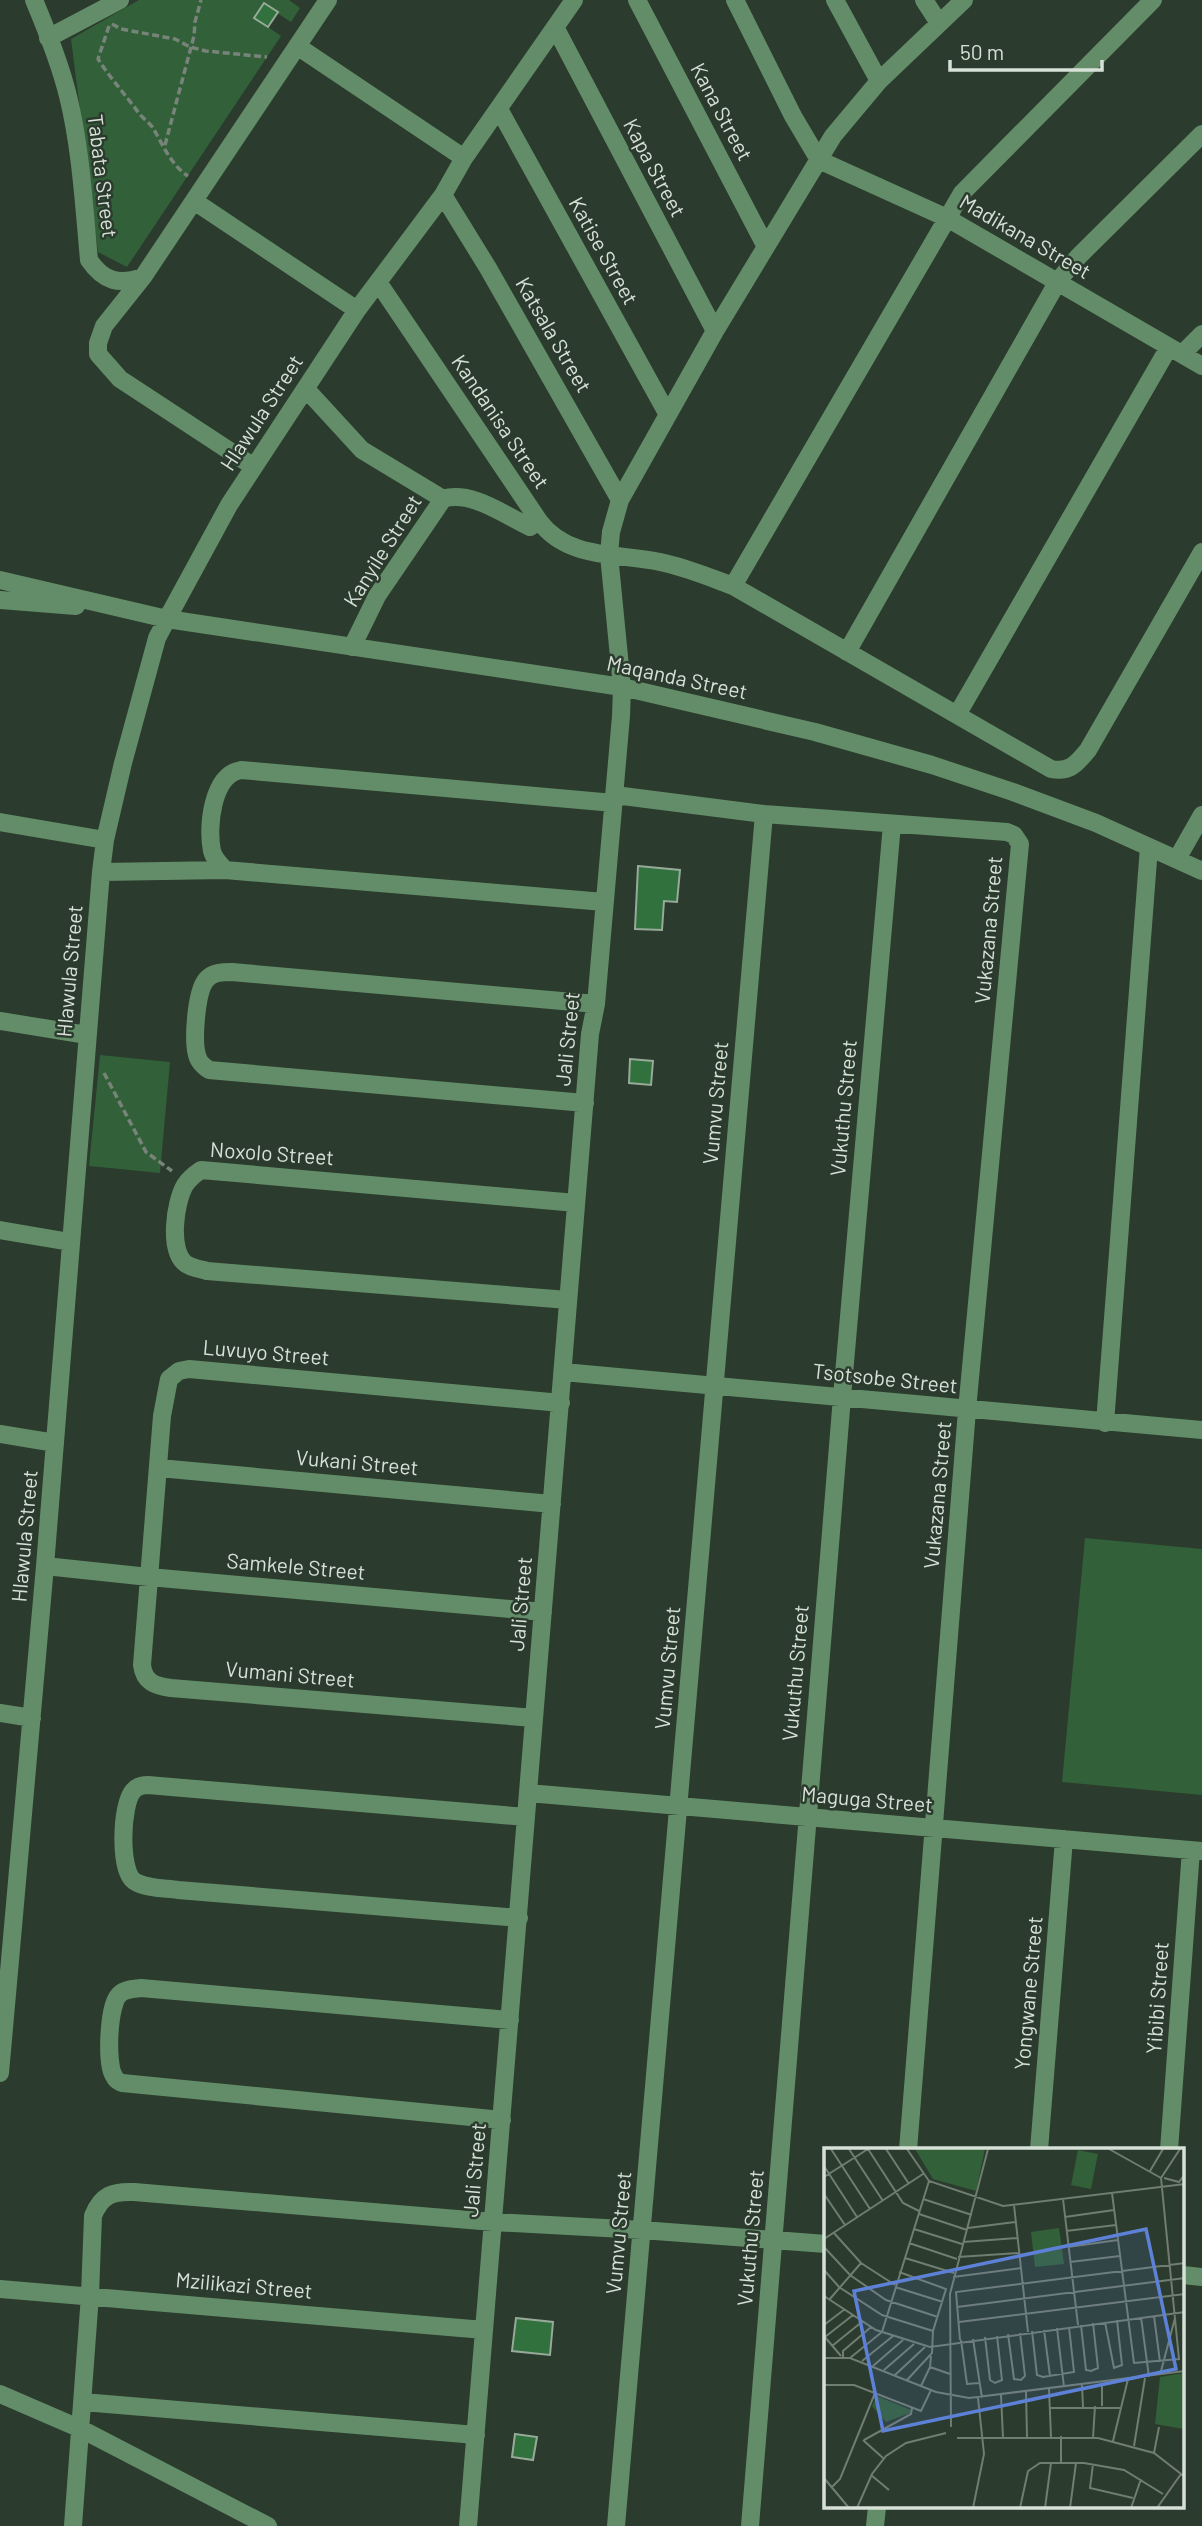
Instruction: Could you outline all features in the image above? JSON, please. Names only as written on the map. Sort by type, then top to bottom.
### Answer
[{"type":"street","name":"Tabata Street","points":[[34,0],[62,77],[74,127],[89,260],[96,271],[113,280],[126,283],[143,277]]},
{"type":"street","points":[[48,38],[120,0]]},
{"type":"street","points":[[254,467],[120,379],[98,354],[98,343],[104,327],[143,277],[328,0]]},
{"type":"street","name":"Kana Street","points":[[637,0],[765,246]]},
{"type":"street","points":[[735,0],[793,116],[819,160]]},
{"type":"street","points":[[835,0],[879,81]]},
{"type":"street","points":[[924,0],[939,23]]},
{"type":"street","name":"Jali Street","points":[[468,2526],[590,1034],[596,1004],[615,799],[622,687],[609,555],[611,532],[620,500],[715,331],[846,118],[879,81],[964,0]]},
{"type":"street","points":[[733,586],[962,193],[1153,0]]},
{"type":"street","name":"Hlawula Street","points":[[0,2073],[8,1886],[32,1718],[101,872],[105,839],[153,651],[167,619],[229,505],[357,310],[443,195],[464,158],[555,27],[567,2]]},
{"type":"street","name":"Kapa Street","points":[[555,27],[715,331]]},
{"type":"street","points":[[297,46],[464,158]]},
{"type":"street","name":"Katise Street","points":[[499,109],[668,415]]},
{"type":"street","points":[[848,652],[1058,281],[1106,228],[1202,134]]},
{"type":"street","name":"Madikana Street","points":[[819,160],[947,218],[1202,366]]},
{"type":"street","name":"Katsala Street","points":[[443,195],[488,268],[620,500]]},
{"type":"street","points":[[194,201],[357,310]]},
{"type":"street","name":"Kandanisa Street","points":[[378,282],[539,521],[556,540],[609,555],[681,567],[733,586],[1051,769],[1068,769],[1076,764],[1095,738],[1202,552]]},
{"type":"street","points":[[957,715],[1176,350],[1202,334]]},
{"type":"street","points":[[306,389],[362,450],[443,499]]},
{"type":"street","name":"Kanyile Street","points":[[352,647],[377,596],[443,499],[453,496],[466,497],[530,527],[539,521]]},
{"type":"street","name":"Maqanda Street","points":[[0,580],[167,619],[622,687],[815,732],[932,765],[1096,823],[1202,871]]},
{"type":"street","name":"Maqanda Street","points":[[0,600],[121,609]]},
{"type":"street","points":[[225,870],[213,853],[215,806],[218,789],[223,780],[229,774],[242,770],[892,824]]},
{"type":"street","name":"Vumvu Street","points":[[616,2526],[764,814]]},
{"type":"street","points":[[1177,859],[1202,815]]},
{"type":"street","points":[[0,822],[105,839]]},
{"type":"street","name":"Vukazana Street","points":[[892,824],[1007,832],[1014,835],[1020,844],[967,1410],[908,2148]]},
{"type":"street","name":"Vukuthu Street","points":[[750,2526],[842,1397],[892,824]]},
{"type":"street","points":[[1105,1423],[1149,847]]},
{"type":"street","points":[[101,872],[225,870],[604,902]]},
{"type":"street","points":[[585,1103],[209,1070],[200,1063],[195,1048],[198,1004],[206,979],[212,975],[232,972],[596,1004]]},
{"type":"street","points":[[0,1021],[88,1035]]},
{"type":"street","name":"Noxolo Street","points":[[568,1300],[194,1268],[180,1257],[175,1242],[180,1201],[188,1182],[201,1170],[576,1203]]},
{"type":"street","points":[[0,1230],[70,1242]]},
{"type":"street","name":"Luvuyo Street","points":[[149,1577],[166,1386],[173,1374],[189,1369],[561,1403]]},
{"type":"street","name":"Tsotsobe Street","points":[[563,1372],[1202,1430]]},
{"type":"street","points":[[0,1434],[55,1443]]},
{"type":"street","name":"Vukani Street","points":[[159,1468],[552,1504]]},
{"type":"street","name":"Samkele Street","points":[[45,1566],[543,1612]]},
{"type":"street","name":"Vumani Street","points":[[149,1577],[142,1665],[145,1677],[155,1685],[199,1691],[534,1718]]},
{"type":"street","points":[[0,1713],[32,1718]]},
{"type":"street","points":[[519,1918],[178,1890],[139,1884],[127,1873],[124,1863],[125,1820],[131,1793],[139,1786],[148,1785],[526,1817]]},
{"type":"street","name":"Maguga Street","points":[[528,1793],[1197,1851]]},
{"type":"street","name":"Yongwane Street","points":[[1040,2148],[1064,1839]]},
{"type":"street","name":"Yibibi Street","points":[[1169,2148],[1197,1851]]},
{"type":"street","points":[[502,2120],[122,2083],[114,2077],[110,2060],[111,2013],[114,2000],[119,1994],[141,1988],[510,2020]]},
{"type":"street","points":[[73,2526],[93,2216],[97,2204],[106,2196],[118,2192],[493,2222],[824,2244]]},
{"type":"street","points":[[1184,2276],[1202,2277]]},
{"type":"street","name":"Mzilikazi Street","points":[[0,2289],[484,2330]]},
{"type":"street","points":[[0,2394],[80,2429],[268,2526]]},
{"type":"street","points":[[83,2402],[476,2435]]},
{"type":"street","points":[[875,2526],[877,2508]]},
{"type":"path","points":[[165,145],[201,0]]},
{"type":"path","points":[[193,182],[173,163],[165,145],[158,140],[152,127],[121,92],[114,78],[98,59],[108,21],[121,29],[175,39],[206,51],[276,59]]},
{"type":"path","points":[[85,1055],[99,1064],[146,1152],[188,1182]]},
{"type":"green space","points":[[139,0],[289,0],[300,8],[291,22],[277,13],[268,27],[281,36],[127,267],[98,252],[71,39]]},
{"type":"green space","points":[[100,1055],[170,1062],[160,1173],[89,1166]]},
{"type":"green space","points":[[1085,1538],[1202,1549],[1202,1795],[1062,1782]]},
{"type":"building","points":[[264,3],[278,12],[268,27],[254,18]]},
{"type":"building","points":[[638,866],[680,870],[677,902],[664,901],[662,930],[635,929]]},
{"type":"building","points":[[630,1059],[653,1061],[651,1085],[629,1083]]},
{"type":"building","points":[[516,2318],[553,2322],[550,2355],[512,2351]]},
{"type":"building","points":[[515,2434],[537,2437],[533,2460],[512,2457]]}]
